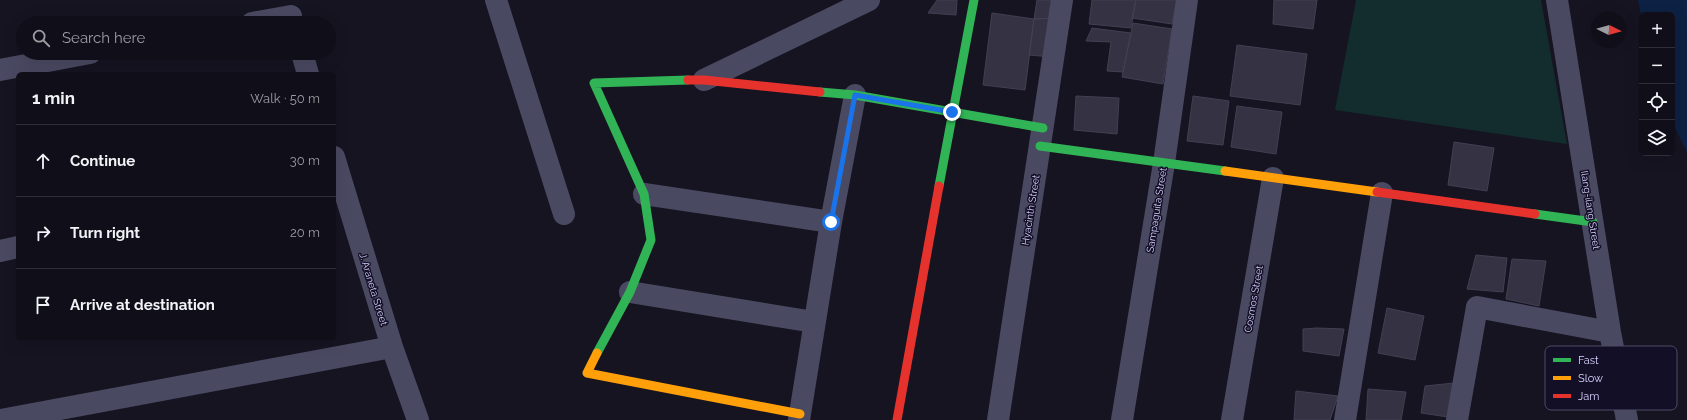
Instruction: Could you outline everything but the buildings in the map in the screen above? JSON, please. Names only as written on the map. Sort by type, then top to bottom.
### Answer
[{"type":"street","points":[[496,0],[564,214]]},
{"type":"street","points":[[704,80],[869,0]]},
{"type":"street","points":[[897,420],[952,112],[974,0]]},
{"type":"street","name":"Hyacinth Street","points":[[998,420],[1062,0]]},
{"type":"street","name":"Sampaguita Street","points":[[1122,420],[1164,163],[1187,0]]},
{"type":"street","name":"Ilang-ilang Street","points":[[1557,0],[1613,346]]},
{"type":"street","points":[[279,16],[290,13]]},
{"type":"street","points":[[0,70],[53,60]]},
{"type":"street","points":[[304,60],[307,72]]},
{"type":"street","points":[[855,95],[831,222],[800,417],[587,372],[630,292],[651,240],[644,194],[594,83],[704,80],[855,95],[952,112],[1041,137],[1164,163],[1593,222]]},
{"type":"street","name":"J. Araneta Street","points":[[336,172],[338,187],[418,420]]},
{"type":"street","name":"Cosmos Street","points":[[1232,420],[1274,178]]},
{"type":"street","points":[[1345,420],[1382,193]]},
{"type":"street","points":[[644,194],[831,222]]},
{"type":"street","points":[[0,251],[16,247]]},
{"type":"street","points":[[630,292],[814,322]]},
{"type":"street","points":[[1457,420],[1477,307],[1610,332]]},
{"type":"street","points":[[1,420],[392,347]]},
{"type":"street","name":"Ilang-ilang Street","points":[[1625,410],[1627,420]]},
{"type":"green space","points":[[1356,0],[1541,0],[1567,144],[1335,110]]},
{"type":"water","points":[[1638,0],[1687,0],[1687,152],[1675,128],[1675,12],[1640,12]]},
{"type":"traffic: fast","points":[[939,186],[974,0]]},
{"type":"traffic: fast","points":[[597,353],[630,292],[651,240],[644,194],[594,83],[688,80]]},
{"type":"traffic: fast","points":[[820,92],[855,95],[1043,128]]},
{"type":"traffic: fast","points":[[1040,146],[1225,171]]},
{"type":"traffic: fast","points":[[1535,214],[1593,222]]},
{"type":"traffic: slow","points":[[1225,171],[1377,192]]},
{"type":"traffic: slow","points":[[597,353],[587,373],[800,414]]},
{"type":"traffic: jam","points":[[688,80],[704,80],[820,92]]},
{"type":"traffic: jam","points":[[897,420],[939,186]]},
{"type":"traffic: jam","points":[[1377,192],[1535,214]]},
{"type":"route","points":[[831,222],[855,95],[952,112]]}]
